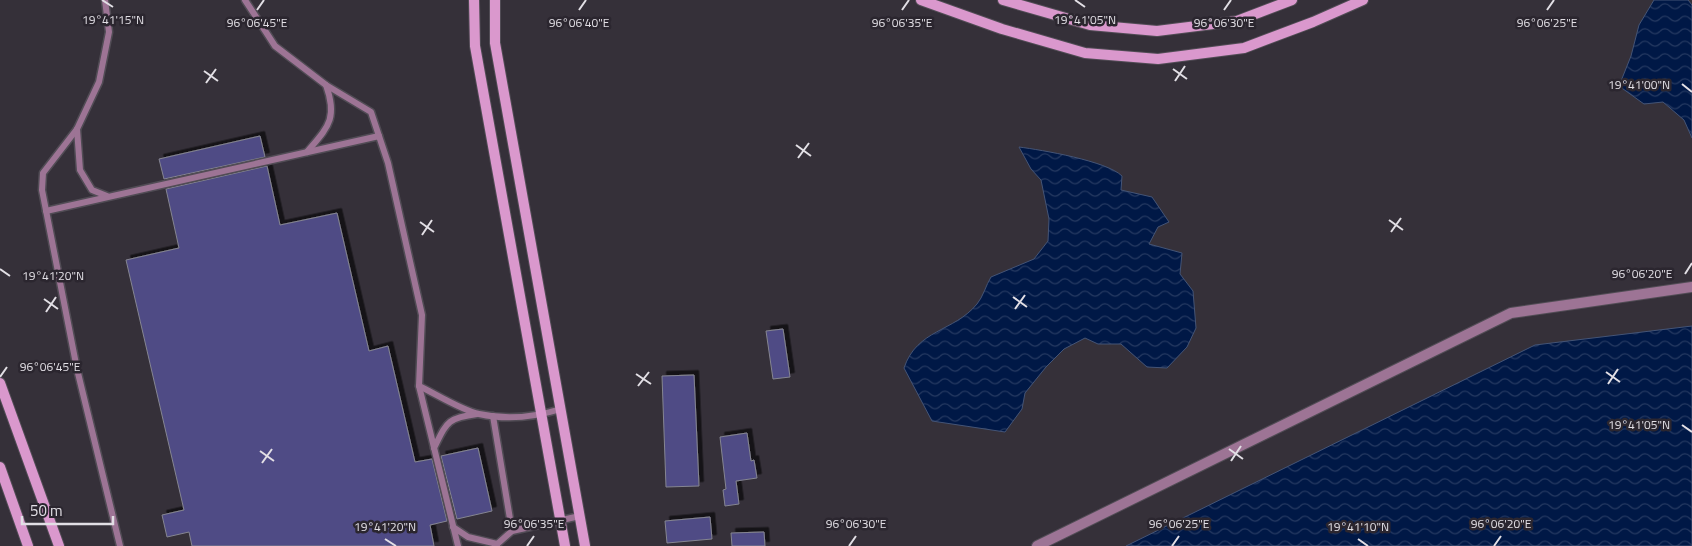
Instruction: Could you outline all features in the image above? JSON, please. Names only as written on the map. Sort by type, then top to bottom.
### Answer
[{"type":"street","points":[[474,0],[474,46],[565,546]]},
{"type":"street","points":[[495,0],[495,43],[585,546]]},
{"type":"street","points":[[921,0],[1002,29],[1085,53],[1158,59],[1244,48],[1312,22],[1362,0]]},
{"type":"street","points":[[1003,0],[1090,25],[1157,31],[1237,20],[1292,0]]},
{"type":"street","points":[[1036,546],[1511,313],[1692,287]]},
{"type":"street","points":[[0,383],[59,546]]},
{"type":"street","points":[[0,467],[28,546]]},
{"type":"lane","points":[[105,0],[109,32],[99,82],[77,129],[43,173],[42,190],[77,369],[120,546]]},
{"type":"lane","points":[[245,0],[276,46],[326,86],[371,112],[388,163],[422,315],[419,386],[458,546]]},
{"type":"lane","points":[[307,152],[328,127],[332,104],[326,86]]},
{"type":"lane","points":[[77,129],[80,170],[92,190],[107,196]]},
{"type":"lane","points":[[46,211],[379,136]]},
{"type":"lane","points":[[419,386],[478,414]]},
{"type":"lane","points":[[434,448],[444,428],[455,417],[478,414],[509,417],[542,415],[561,410]]},
{"type":"lane","points":[[493,416],[512,531]]},
{"type":"lane","points":[[453,527],[468,537],[496,545],[512,531],[580,516]]},
{"type":"water","points":[[1654,0],[1688,0],[1692,5],[1692,138],[1684,120],[1663,102],[1644,104],[1619,86],[1631,56],[1639,25]]},
{"type":"water","points":[[1019,147],[1074,157],[1103,166],[1122,176],[1121,190],[1152,197],[1169,222],[1158,227],[1149,244],[1182,253],[1180,274],[1193,291],[1196,328],[1187,347],[1167,368],[1147,367],[1121,344],[1098,344],[1085,338],[1064,349],[1046,367],[1025,393],[1022,409],[1005,432],[932,421],[904,368],[910,355],[927,338],[968,313],[979,301],[991,277],[1034,259],[1048,241],[1049,219],[1041,180],[1031,169]]},
{"type":"water","points":[[1692,326],[1692,546],[1126,546],[1535,345]]},
{"type":"building","points":[[260,136],[265,157],[164,179],[159,159]]},
{"type":"building","points":[[267,166],[280,225],[337,213],[369,351],[388,346],[415,462],[432,459],[447,521],[430,525],[434,546],[192,546],[189,532],[167,537],[162,515],[184,510],[126,260],[179,248],[166,189]]},
{"type":"building","points":[[783,329],[790,377],[773,379],[766,331]]},
{"type":"building","points":[[694,375],[699,486],[666,487],[662,376]]},
{"type":"building","points":[[747,433],[751,461],[754,460],[757,478],[736,481],[739,504],[725,506],[723,490],[726,489],[720,437]]},
{"type":"building","points":[[478,448],[492,511],[457,519],[441,456]]},
{"type":"building","points":[[710,517],[712,539],[667,543],[665,521]]},
{"type":"building","points":[[764,532],[765,546],[732,546],[731,533]]}]
